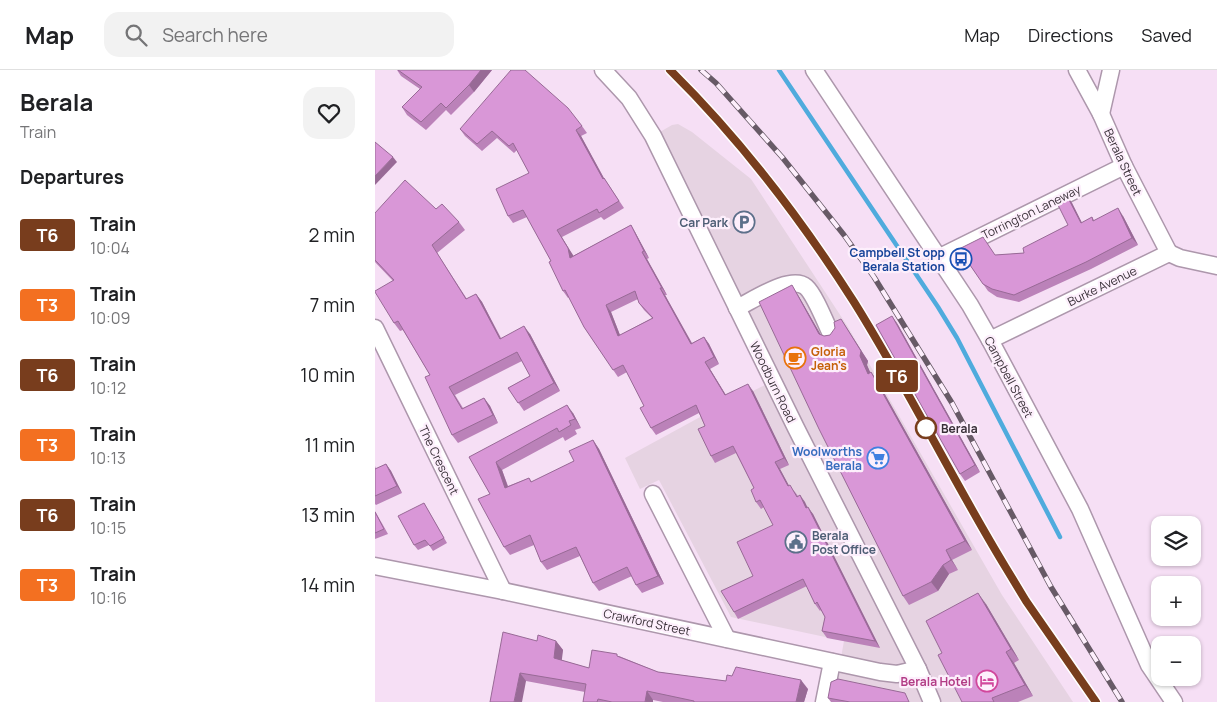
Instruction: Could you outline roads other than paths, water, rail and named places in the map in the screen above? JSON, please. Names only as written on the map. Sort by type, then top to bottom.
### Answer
[{"type":"street","name":"Woodburn Road","points":[[603,70],[629,98],[641,115],[933,702]]},
{"type":"street","name":"Campbell Street","points":[[813,70],[991,340],[1092,533],[1149,665],[1174,702]]},
{"type":"street","name":"Berala Street","points":[[1077,70],[1101,114],[1124,166],[1169,254]]},
{"type":"street","points":[[1101,114],[1111,70]]},
{"type":"street","name":"Torrington Laneway","points":[[938,258],[1124,166]]},
{"type":"street","points":[[1169,254],[1217,266]]},
{"type":"street","name":"Burke Avenue","points":[[991,340],[1169,254]]},
{"type":"street","points":[[737,308],[785,285],[799,284],[805,286],[811,295],[832,336]]},
{"type":"street","name":"The Crescent","points":[[375,328],[503,591]]},
{"type":"street","points":[[653,494],[727,640]]},
{"type":"street","name":"Crawford Street","points":[[375,566],[503,591],[832,662],[897,674],[918,669]]},
{"type":"street","points":[[824,702],[832,662]]},
{"type":"waterway","points":[[779,70],[957,338],[1060,537]]},
{"type":"railway","points":[[670,70],[745,151],[791,210],[834,270],[891,363],[996,552],[1070,666],[1096,702]]},
{"type":"railway","points":[[701,70],[716,83],[782,157],[844,235],[874,277],[952,403],[1051,587],[1122,702]]},
{"type":"train","name":"T6","points":[[670,70],[701,100],[765,176],[822,253],[878,342],[969,505],[1026,601],[1096,702]]},
{"type":"place","name":"Car Park","points":[[744,222]]},
{"type":"place","name":"Campbell St opp Berala Station","points":[[961,259]]},
{"type":"place","name":"Gloria Jean's","points":[[795,358]]},
{"type":"place","name":"Berala","points":[[926,428]]},
{"type":"place","name":"Woolworths Berala","points":[[878,458]]},
{"type":"place","name":"Berala Post Office","points":[[796,542]]},
{"type":"place","name":"Berala Hotel","points":[[987,681]]}]
